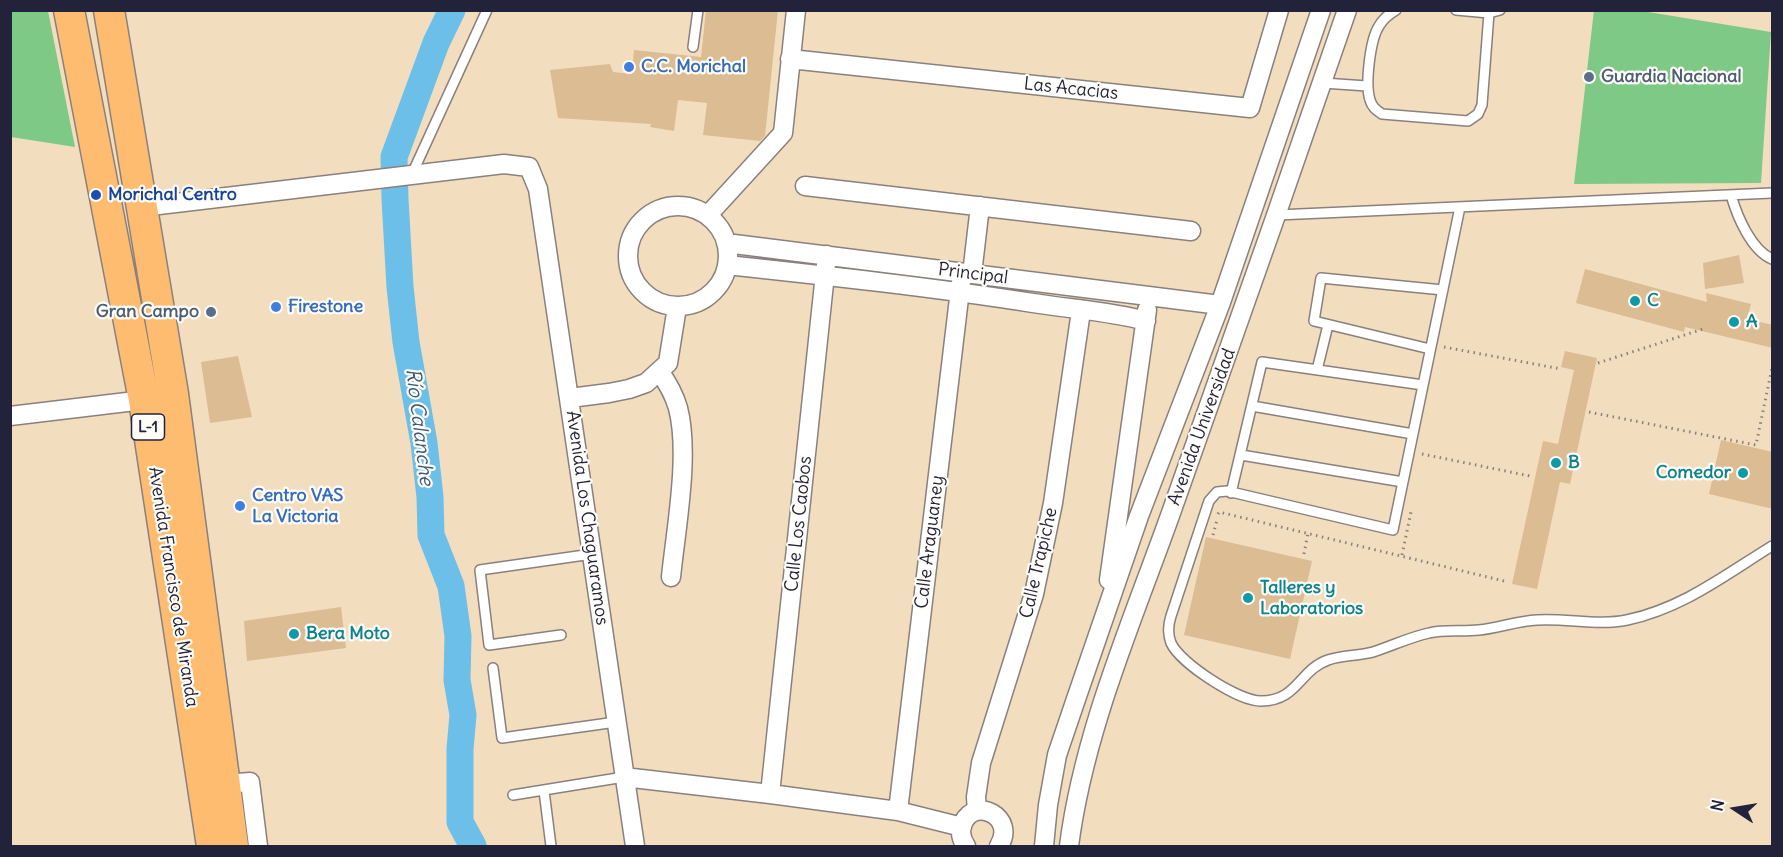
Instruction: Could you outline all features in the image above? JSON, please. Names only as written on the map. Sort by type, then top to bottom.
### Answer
[{"type":"main road","name":"Avenida Francisco de Miranda","points":[[69,10],[144,400],[212,846]]},
{"type":"main road","name":"Avenida Francisco de Miranda","points":[[109,10],[173,393],[233,846]]},
{"type":"street","points":[[708,215],[783,133],[796,10]]},
{"type":"street","name":"Las Acacias","points":[[790,59],[1250,108],[1279,10]]},
{"type":"street","name":"Avenida Universidad","points":[[1044,846],[1048,805],[1058,755],[1140,516],[1220,305],[1321,10]]},
{"type":"street","name":"Avenida Universidad","points":[[1069,846],[1074,805],[1101,708],[1277,215],[1347,10]]},
{"type":"street","name":"Avenida Los Chaguaramos","points":[[406,174],[504,164],[529,167],[538,189],[635,846]]},
{"type":"street","points":[[142,207],[406,174]]},
{"type":"street","points":[[805,186],[1191,231]]},
{"type":"street","points":[[675,205],[692,207],[708,215],[719,227],[726,243],[727,266],[721,282],[710,295],[695,304],[677,307],[660,304],[645,295],[634,282],[628,266],[628,249],[633,232],[644,219],[658,209],[675,205]]},
{"type":"street","name":"Calle Araguaney","points":[[898,811],[960,292],[967,273],[980,206]]},
{"type":"street","points":[[1251,214],[1277,215]]},
{"type":"street","name":"Principal","points":[[726,243],[1220,305]]},
{"type":"street","name":"Calle Los Caobos","points":[[770,794],[826,255]]},
{"type":"street","name":"Principal","points":[[727,266],[825,275],[960,292],[1126,316],[1146,321]]},
{"type":"street","name":"Avenida Universidad","points":[[1102,623],[1149,296]]},
{"type":"street","points":[[570,398],[629,389],[646,382],[659,371],[668,363],[677,307]]},
{"type":"street","name":"Calle Trapiche","points":[[977,811],[976,797],[981,763],[1034,594],[1053,503],[1081,311]]},
{"type":"street","points":[[659,371],[673,393],[681,421],[683,461],[671,577]]},
{"type":"street","points":[[10,416],[144,400],[173,393]]},
{"type":"street","points":[[624,777],[898,811],[962,827]]},
{"type":"street","points":[[225,784],[250,782],[258,846]]},
{"type":"street","points":[[966,846],[961,835],[962,827],[965,820],[977,811],[989,812],[1001,821],[1004,833],[999,846]]},
{"type":"lane","points":[[406,174],[487,10]]},
{"type":"lane","points":[[693,47],[698,10]]},
{"type":"lane","points":[[1396,10],[1389,14],[1378,27],[1373,41],[1367,86],[1373,108],[1382,114],[1468,121],[1478,114],[1482,105],[1489,13]]},
{"type":"lane","points":[[1456,10],[1489,13],[1500,10]]},
{"type":"lane","points":[[1323,83],[1367,86]]},
{"type":"lane","points":[[1277,215],[1773,193]]},
{"type":"lane","points":[[1731,195],[1739,221],[1761,252],[1773,259]]},
{"type":"lane","points":[[1460,207],[1393,530],[1222,490],[1211,497],[1171,616],[1169,635],[1173,646],[1205,676],[1234,694],[1251,700],[1269,700],[1286,695],[1299,685],[1311,669],[1329,659],[1372,652],[1431,632],[1481,630],[1515,622],[1539,620],[1574,620],[1607,624],[1647,615],[1701,592],[1773,546]]},
{"type":"lane","points":[[1430,349],[1314,321],[1321,278],[1443,290]]},
{"type":"lane","points":[[1317,370],[1328,325]]},
{"type":"lane","points":[[1231,493],[1262,362],[1423,385]]},
{"type":"lane","points":[[1252,406],[1413,434]]},
{"type":"lane","points":[[1241,454],[1403,482]]},
{"type":"lane","points":[[561,635],[489,645],[480,570],[592,554]]},
{"type":"lane","points":[[493,668],[502,738],[616,722]]},
{"type":"lane","points":[[513,795],[624,777]]},
{"type":"lane","points":[[544,790],[551,846]]},
{"type":"path","points":[[1598,363],[1703,329]]},
{"type":"path","points":[[1444,347],[1561,369]]},
{"type":"path","points":[[1589,412],[1756,445],[1773,368]]},
{"type":"path","points":[[1422,454],[1530,476]]},
{"type":"path","points":[[1219,512],[1504,581]]},
{"type":"path","points":[[1304,554],[1308,533]]},
{"type":"green space","points":[[1594,10],[1642,11],[1771,32],[1761,183],[1574,184]]},
{"type":"green space","points":[[10,11],[48,11],[75,147],[11,137]]},
{"type":"building","points":[[706,10],[778,10],[765,136],[760,141],[703,135],[707,103],[678,100],[674,131],[650,127],[651,124],[558,118],[550,70],[610,64],[613,72],[632,74],[634,50],[701,57]]},
{"type":"building","points":[[1739,255],[1744,283],[1705,289],[1703,263]]},
{"type":"building","points":[[1585,269],[1707,302],[1706,293],[1751,304],[1747,319],[1773,325],[1773,348],[1685,327],[1684,332],[1576,303]]},
{"type":"building","name":"B","points":[[1565,351],[1597,358],[1570,484],[1560,482],[1537,589],[1512,584],[1543,441],[1558,444],[1574,370],[1561,367]]},
{"type":"building","points":[[238,356],[252,417],[210,423],[201,362]]},
{"type":"building","name":"Comedor","points":[[1721,440],[1773,452],[1773,509],[1709,494]]},
{"type":"building","name":"Talleres y Laboratorios","points":[[1206,537],[1312,561],[1290,659],[1184,635]]},
{"type":"building","name":"Bera Moto","points":[[341,607],[346,648],[247,661],[244,621]]},
{"type":"waterway","name":"Río Calanche","points":[[452,10],[436,43],[394,157],[395,199],[400,287],[406,342],[424,443],[430,497],[431,535],[451,586],[458,636],[457,680],[463,715],[460,749],[460,822],[473,846]]},
{"type":"place","name":"C.C. Morichal","points":[[629,67]]},
{"type":"place","name":"Guardia Nacional","points":[[1589,77]]},
{"type":"place","name":"Morichal Centro","points":[[96,195]]},
{"type":"place","name":"C","points":[[1635,301]]},
{"type":"place","name":"Firestone","points":[[276,307]]},
{"type":"place","name":"Gran Campo","points":[[211,312]]},
{"type":"place","name":"A","points":[[1734,322]]},
{"type":"place","name":"B","points":[[1556,463]]},
{"type":"place","name":"Comedor","points":[[1743,473]]},
{"type":"place","name":"Centro VAS La Victoria","points":[[240,506]]},
{"type":"place","name":"Talleres y Laboratorios","points":[[1248,598]]},
{"type":"place","name":"Bera Moto","points":[[294,634]]}]
